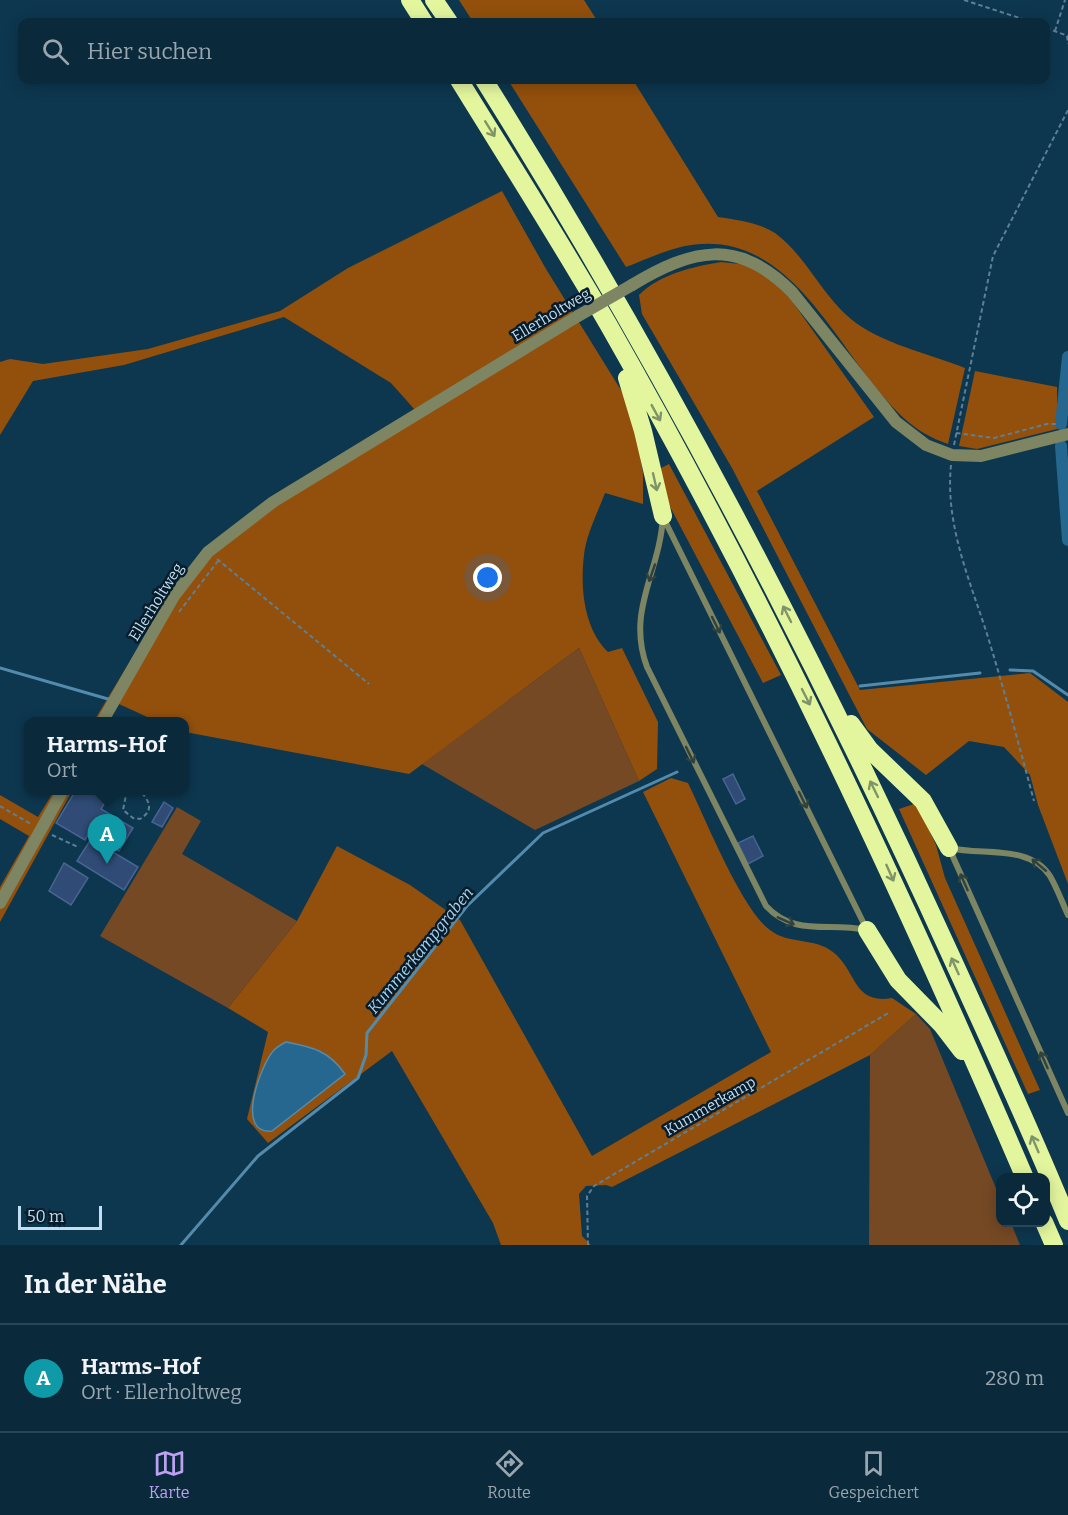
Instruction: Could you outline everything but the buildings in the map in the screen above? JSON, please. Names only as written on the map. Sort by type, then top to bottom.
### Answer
[{"type":"highway","points":[[410,0],[421,18]]},
{"type":"highway","points":[[434,0],[445,18]]},
{"type":"highway","points":[[461,84],[608,325],[707,507],[807,699],[877,846],[1023,1173]]},
{"type":"highway","points":[[487,84],[557,196],[626,314],[731,506],[826,690],[902,847],[1068,1221]]},
{"type":"highway","points":[[608,325],[634,398],[663,516]]},
{"type":"highway","points":[[826,690],[870,750],[922,801],[949,848]]},
{"type":"highway","points":[[867,930],[898,980],[942,1025],[986,1087]]},
{"type":"highway","points":[[1046,1227],[1054,1245]]},
{"type":"street","name":"Ellerholtweg","points":[[105,717],[174,596],[208,552],[290,491],[578,316],[684,258],[710,253],[733,255],[755,262],[775,274],[896,422],[926,445],[952,455],[981,456],[1068,434]]},
{"type":"street","points":[[0,903],[60,795]]},
{"type":"lane","points":[[663,516],[867,930]]},
{"type":"lane","points":[[663,516],[660,547],[638,622],[642,654],[663,699],[766,906],[777,918],[792,925],[852,927],[867,930]]},
{"type":"lane","points":[[949,848],[966,852],[1014,854],[1036,861],[1051,877],[1068,915]]},
{"type":"lane","points":[[949,848],[1068,1113]]},
{"type":"path","points":[[964,0],[1020,18]]},
{"type":"path","points":[[1055,31],[1065,0]]},
{"type":"path","points":[[1050,29],[1067,36],[1068,44]]},
{"type":"path","points":[[956,432],[994,438],[1047,424],[1058,424]]},
{"type":"path","points":[[208,552],[369,684]]},
{"type":"path","points":[[178,614],[218,561]]},
{"type":"path","points":[[126,795],[123,810],[133,818],[140,819],[150,807],[143,795]]},
{"type":"path","points":[[0,806],[41,830],[78,847]]},
{"type":"path","name":"Kummerkamp","points":[[588,1245],[587,1196],[594,1186],[890,1012]]},
{"type":"shaded area","points":[[459,0],[584,0],[595,18],[470,18]]},
{"type":"shaded area","points":[[511,84],[635,84],[718,217],[755,224],[775,233],[798,255],[838,306],[862,327],[899,345],[965,368],[948,444],[924,433],[895,410],[812,303],[790,280],[767,262],[740,249],[711,244],[677,248],[626,267]]},
{"type":"shaded area","points":[[502,191],[546,269],[624,395],[636,433],[643,473],[643,504],[605,493],[585,547],[583,581],[586,607],[594,632],[608,652],[622,648],[658,722],[657,769],[639,781],[579,648],[409,774],[189,733],[189,717],[147,717],[119,704],[111,717],[96,717],[171,593],[206,550],[415,410],[391,383],[284,317],[124,365],[33,381],[0,435],[0,362],[10,359],[43,364],[148,349],[280,311],[348,268]]},
{"type":"shaded area","points":[[721,262],[740,264],[762,271],[787,294],[874,417],[757,491],[860,690],[1030,673],[1068,702],[1068,884],[1038,805],[1030,775],[1004,747],[969,741],[926,775],[867,729],[732,468],[642,314],[639,295],[647,288],[677,272]]},
{"type":"shaded area","points":[[975,371],[1057,387],[1057,429],[977,449],[959,446]]},
{"type":"shaded area","points":[[669,464],[781,675],[763,683],[667,501],[659,469]]},
{"type":"shaded area","points":[[579,648],[639,781],[535,830],[422,764]]},
{"type":"shaded area","points":[[671,778],[688,783],[736,884],[759,919],[777,935],[826,947],[841,960],[863,992],[879,999],[892,998],[916,1014],[870,1055],[612,1187],[586,1186],[579,1194],[582,1236],[591,1245],[501,1245],[493,1223],[392,1051],[268,1143],[247,1119],[268,1032],[228,1008],[297,921],[337,846],[410,885],[460,920],[592,1156],[771,1052],[643,792]],"holes":[[[262,1071],[345,1074],[272,1131],[252,1111]]]},
{"type":"shaded area","points":[[0,795],[38,817],[52,795],[70,795],[0,922],[0,887],[29,836],[0,819]]},
{"type":"shaded area","points":[[917,803],[936,845],[945,878],[1040,1090],[1028,1094],[899,809]]},
{"type":"shaded area","points":[[177,807],[201,821],[182,854],[297,921],[228,1008],[100,936]]},
{"type":"shaded area","points":[[916,1014],[930,1029],[996,1188],[996,1227],[1013,1227],[1020,1245],[869,1245],[870,1055]]},
{"type":"water","points":[[286,1042],[320,1051],[333,1060],[345,1074],[272,1131],[261,1129],[254,1122],[253,1111],[258,1083],[275,1049]]},
{"type":"waterway","points":[[1061,424],[1068,357]]},
{"type":"waterway","points":[[1061,446],[1068,540]]},
{"type":"waterway","points":[[0,668],[108,699]]},
{"type":"waterway","name":"Kummerkampgraben","points":[[1010,670],[1033,671],[1068,695]]},
{"type":"waterway","name":"Kummerkampgraben","points":[[860,686],[980,673]]},
{"type":"waterway","name":"Kummerkampgraben","points":[[181,1245],[258,1156],[358,1078],[366,1055],[367,1033],[467,906],[543,833],[677,772]]},
{"type":"place","name":"Harms-Hof","points":[[107,864]]}]
